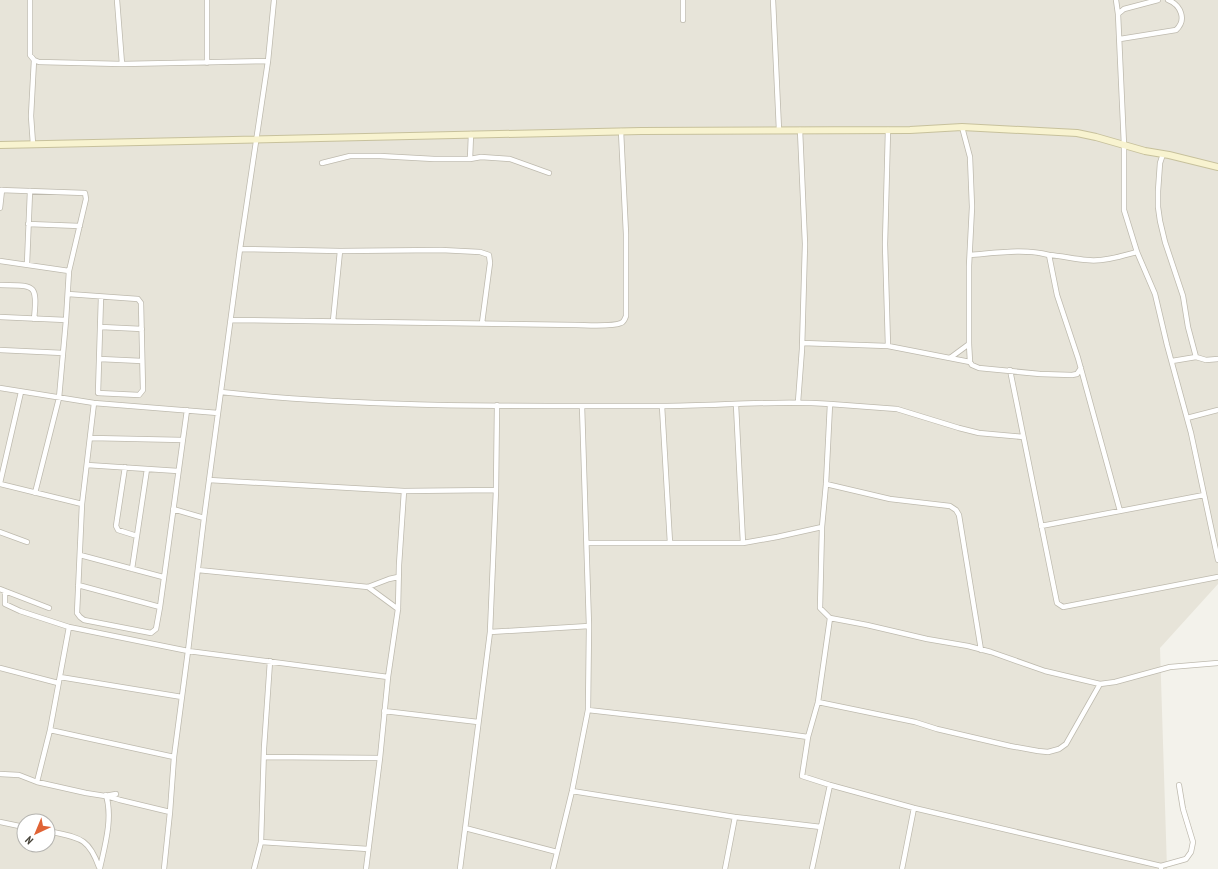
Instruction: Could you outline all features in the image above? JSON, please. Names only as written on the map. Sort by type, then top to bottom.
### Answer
[{"type":"street","points":[[30,0],[30,54],[34,60],[39,62],[207,64],[268,61]]},
{"type":"street","points":[[117,0],[122,64]]},
{"type":"street","points":[[207,0],[207,64]]},
{"type":"street","points":[[164,869],[174,757],[204,518],[240,249],[268,61],[274,0]]},
{"type":"street","points":[[682,0],[683,20]]},
{"type":"street","points":[[773,0],[779,130]]},
{"type":"street","points":[[1116,0],[1120,39],[1124,145],[1124,210],[1137,252],[1155,294],[1187,418],[1218,560]]},
{"type":"street","points":[[1118,14],[1124,8],[1158,0]]},
{"type":"street","points":[[1120,39],[1176,30],[1181,21],[1181,13],[1179,7],[1168,0]]},
{"type":"street","points":[[32,144],[31,116],[34,60]]},
{"type":"street","points":[[962,127],[970,157],[972,207],[970,255],[970,362]]},
{"type":"street","points":[[0,145],[471,134],[888,130],[962,127],[1077,133],[1218,167]]},
{"type":"street","points":[[798,402],[802,343],[805,244],[800,130]]},
{"type":"street","points":[[888,130],[885,244],[888,346]]},
{"type":"street","points":[[231,320],[613,325],[622,323],[626,316],[626,234],[621,132]]},
{"type":"street","points":[[470,159],[471,134]]},
{"type":"street","points":[[1163,154],[1160,163],[1159,178],[1158,207],[1160,221],[1183,296],[1188,327],[1196,357]]},
{"type":"street","points":[[322,163],[350,156],[434,159],[470,159],[481,157],[510,159],[549,173]]},
{"type":"street","points":[[0,208],[1,190],[85,193],[86,200],[69,271],[59,398],[35,493]]},
{"type":"street","points":[[27,264],[30,191]]},
{"type":"street","points":[[28,224],[80,226]]},
{"type":"street","points":[[240,249],[340,251],[441,250],[480,252],[488,255],[490,263],[482,323]]},
{"type":"street","points":[[333,321],[340,251]]},
{"type":"street","points":[[970,255],[1019,252],[1100,260],[1137,252]]},
{"type":"street","points":[[1049,255],[1057,295],[1081,368],[1120,510]]},
{"type":"street","points":[[0,261],[69,271]]},
{"type":"street","points":[[0,285],[26,285],[34,290],[36,298],[34,319]]},
{"type":"street","points":[[68,294],[138,299],[140,301],[143,390],[139,395],[98,393],[101,297]]},
{"type":"street","points":[[0,317],[66,320]]},
{"type":"street","points":[[101,327],[142,328]]},
{"type":"street","points":[[802,343],[888,346],[970,362],[972,365],[979,368],[1040,374],[1072,375],[1077,374],[1081,368]]},
{"type":"street","points":[[950,358],[969,344]]},
{"type":"street","points":[[0,350],[63,353]]},
{"type":"street","points":[[1172,361],[1196,357],[1206,360],[1218,359]]},
{"type":"street","points":[[100,359],[142,361]]},
{"type":"street","points":[[1010,370],[1057,603],[1062,608],[1218,577]]},
{"type":"street","points":[[0,388],[94,404],[218,413]]},
{"type":"street","points":[[22,392],[0,483],[82,504]]},
{"type":"street","points":[[221,392],[360,403],[461,405],[662,406],[798,402],[897,409],[979,433],[1023,437]]},
{"type":"street","points":[[94,404],[82,504],[77,613],[84,620],[151,633],[156,629],[160,607],[187,410]]},
{"type":"street","points":[[830,404],[826,484],[822,526],[820,608],[830,618],[850,621],[981,650],[1046,671],[1100,684],[1115,682],[1170,667],[1218,662]]},
{"type":"street","points":[[460,869],[490,632],[496,490],[497,405]]},
{"type":"street","points":[[736,405],[743,543]]},
{"type":"street","points":[[553,869],[572,791],[588,710],[589,626],[582,406]]},
{"type":"street","points":[[662,406],[670,543]]},
{"type":"street","points":[[1187,418],[1218,410]]},
{"type":"street","points":[[91,438],[183,440]]},
{"type":"street","points":[[87,465],[178,471]]},
{"type":"street","points":[[125,467],[116,526],[118,530],[137,536]]},
{"type":"street","points":[[132,569],[147,469]]},
{"type":"street","points":[[209,480],[404,491],[496,490]]},
{"type":"street","points":[[826,484],[890,499],[950,506],[956,510],[981,650]]},
{"type":"street","points":[[366,869],[380,758],[388,677],[398,609],[398,577],[404,491]]},
{"type":"street","points":[[1041,526],[1204,495]]},
{"type":"street","points":[[173,510],[204,518]]},
{"type":"street","points":[[587,543],[743,543],[777,537],[822,526]]},
{"type":"street","points":[[0,532],[27,542]]},
{"type":"street","points":[[80,556],[163,577]]},
{"type":"street","points":[[198,570],[368,587],[398,577]]},
{"type":"street","points":[[78,586],[160,607]]},
{"type":"street","points":[[368,587],[398,609]]},
{"type":"street","points":[[2,590],[4,602],[7,606],[69,627],[188,651],[388,677]]},
{"type":"street","points":[[2,590],[49,608]]},
{"type":"street","points":[[830,618],[818,702],[808,737],[802,776],[914,808],[1161,868],[1186,859],[1191,852],[1193,842],[1183,809],[1179,785]]},
{"type":"street","points":[[490,632],[589,626]]},
{"type":"street","points":[[37,782],[50,730],[69,627]]},
{"type":"street","points":[[254,869],[261,842],[264,757],[270,661]]},
{"type":"street","points":[[0,668],[58,683]]},
{"type":"street","points":[[60,677],[182,697]]},
{"type":"street","points":[[818,702],[915,722],[1010,746],[1048,752],[1058,750],[1066,744],[1100,684]]},
{"type":"street","points":[[588,710],[671,718],[727,727],[808,737]]},
{"type":"street","points":[[384,711],[478,722]]},
{"type":"street","points":[[50,730],[174,757]]},
{"type":"street","points":[[264,757],[380,758]]},
{"type":"street","points":[[0,774],[18,775],[37,782],[106,796],[170,812]]},
{"type":"street","points":[[812,869],[830,785]]},
{"type":"street","points":[[572,791],[735,817],[821,827]]},
{"type":"street","points":[[106,796],[116,794]]},
{"type":"street","points":[[100,868],[106,838],[109,804],[106,796]]},
{"type":"street","points":[[902,869],[914,808]]},
{"type":"street","points":[[725,869],[735,817]]},
{"type":"street","points":[[0,822],[16,825]]},
{"type":"street","points":[[465,828],[557,852]]},
{"type":"street","points":[[56,833],[80,839],[89,846],[95,855],[100,868]]},
{"type":"street","points":[[261,842],[368,849]]},
{"type":"shaded area","points":[[0,0],[1218,0],[1218,584],[1160,648],[1167,869],[0,869]]}]
